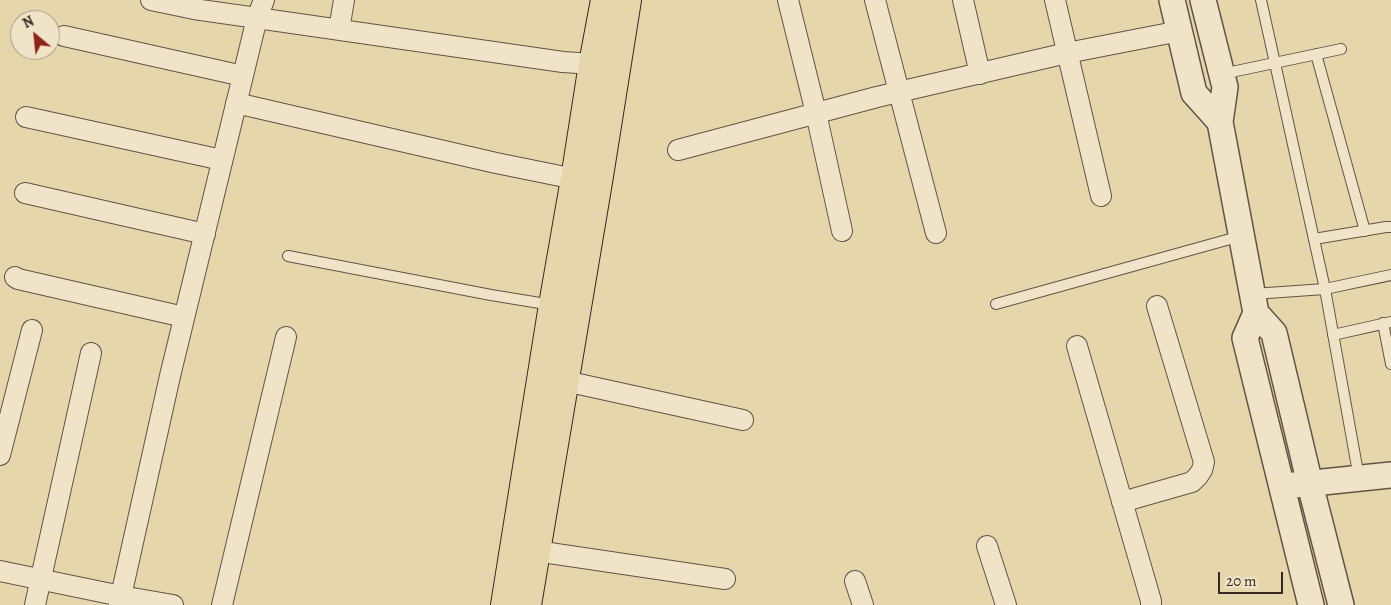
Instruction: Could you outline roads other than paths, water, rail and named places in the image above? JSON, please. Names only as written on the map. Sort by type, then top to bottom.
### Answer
[{"type":"main road","points":[[505,605],[592,64],[605,0]]},
{"type":"main road","points":[[528,605],[628,0]]},
{"type":"street","points":[[151,0],[261,9],[339,30],[563,62],[592,64]]},
{"type":"street","points":[[339,30],[344,0]]},
{"type":"street","points":[[788,0],[842,231]]},
{"type":"street","points":[[875,0],[936,233]]},
{"type":"street","points":[[963,0],[980,74]]},
{"type":"street","points":[[1055,0],[1102,196]]},
{"type":"street","points":[[1172,0],[1194,93],[1220,122]]},
{"type":"street","points":[[1203,0],[1225,87],[1220,122],[1254,304],[1274,333],[1341,605]]},
{"type":"street","points":[[120,600],[184,317],[261,9]]},
{"type":"street","points":[[678,150],[899,92],[1067,53],[1180,32]]},
{"type":"street","points":[[64,36],[243,76]]},
{"type":"street","points":[[236,103],[575,179]]},
{"type":"street","points":[[26,117],[222,160]]},
{"type":"street","points":[[25,192],[205,234]]},
{"type":"street","points":[[16,277],[184,317]]},
{"type":"street","points":[[1254,304],[1245,338],[1311,605]]},
{"type":"street","points":[[1122,502],[1192,482],[1202,470],[1204,462],[1157,306]]},
{"type":"street","points":[[0,455],[32,330]]},
{"type":"street","points":[[222,605],[286,337]]},
{"type":"street","points":[[1078,346],[1151,602],[1150,605]]},
{"type":"street","points":[[35,605],[91,353]]},
{"type":"street","points":[[566,381],[743,420]]},
{"type":"street","points":[[1281,485],[1310,484],[1391,475]]},
{"type":"street","points":[[987,546],[1006,605]]},
{"type":"street","points":[[536,551],[725,579]]},
{"type":"street","points":[[0,571],[42,579],[120,600],[173,605]]},
{"type":"street","points":[[855,581],[862,605]]},
{"type":"lane","points":[[1261,0],[1325,289],[1360,478]]},
{"type":"lane","points":[[1222,74],[1341,49]]},
{"type":"lane","points":[[1316,54],[1365,230]]},
{"type":"lane","points":[[1314,240],[1391,227]]},
{"type":"lane","points":[[996,304],[1241,236]]},
{"type":"lane","points":[[288,256],[553,305]]},
{"type":"lane","points":[[1254,304],[1391,275]]},
{"type":"lane","points":[[1333,335],[1387,323],[1391,364]]}]
